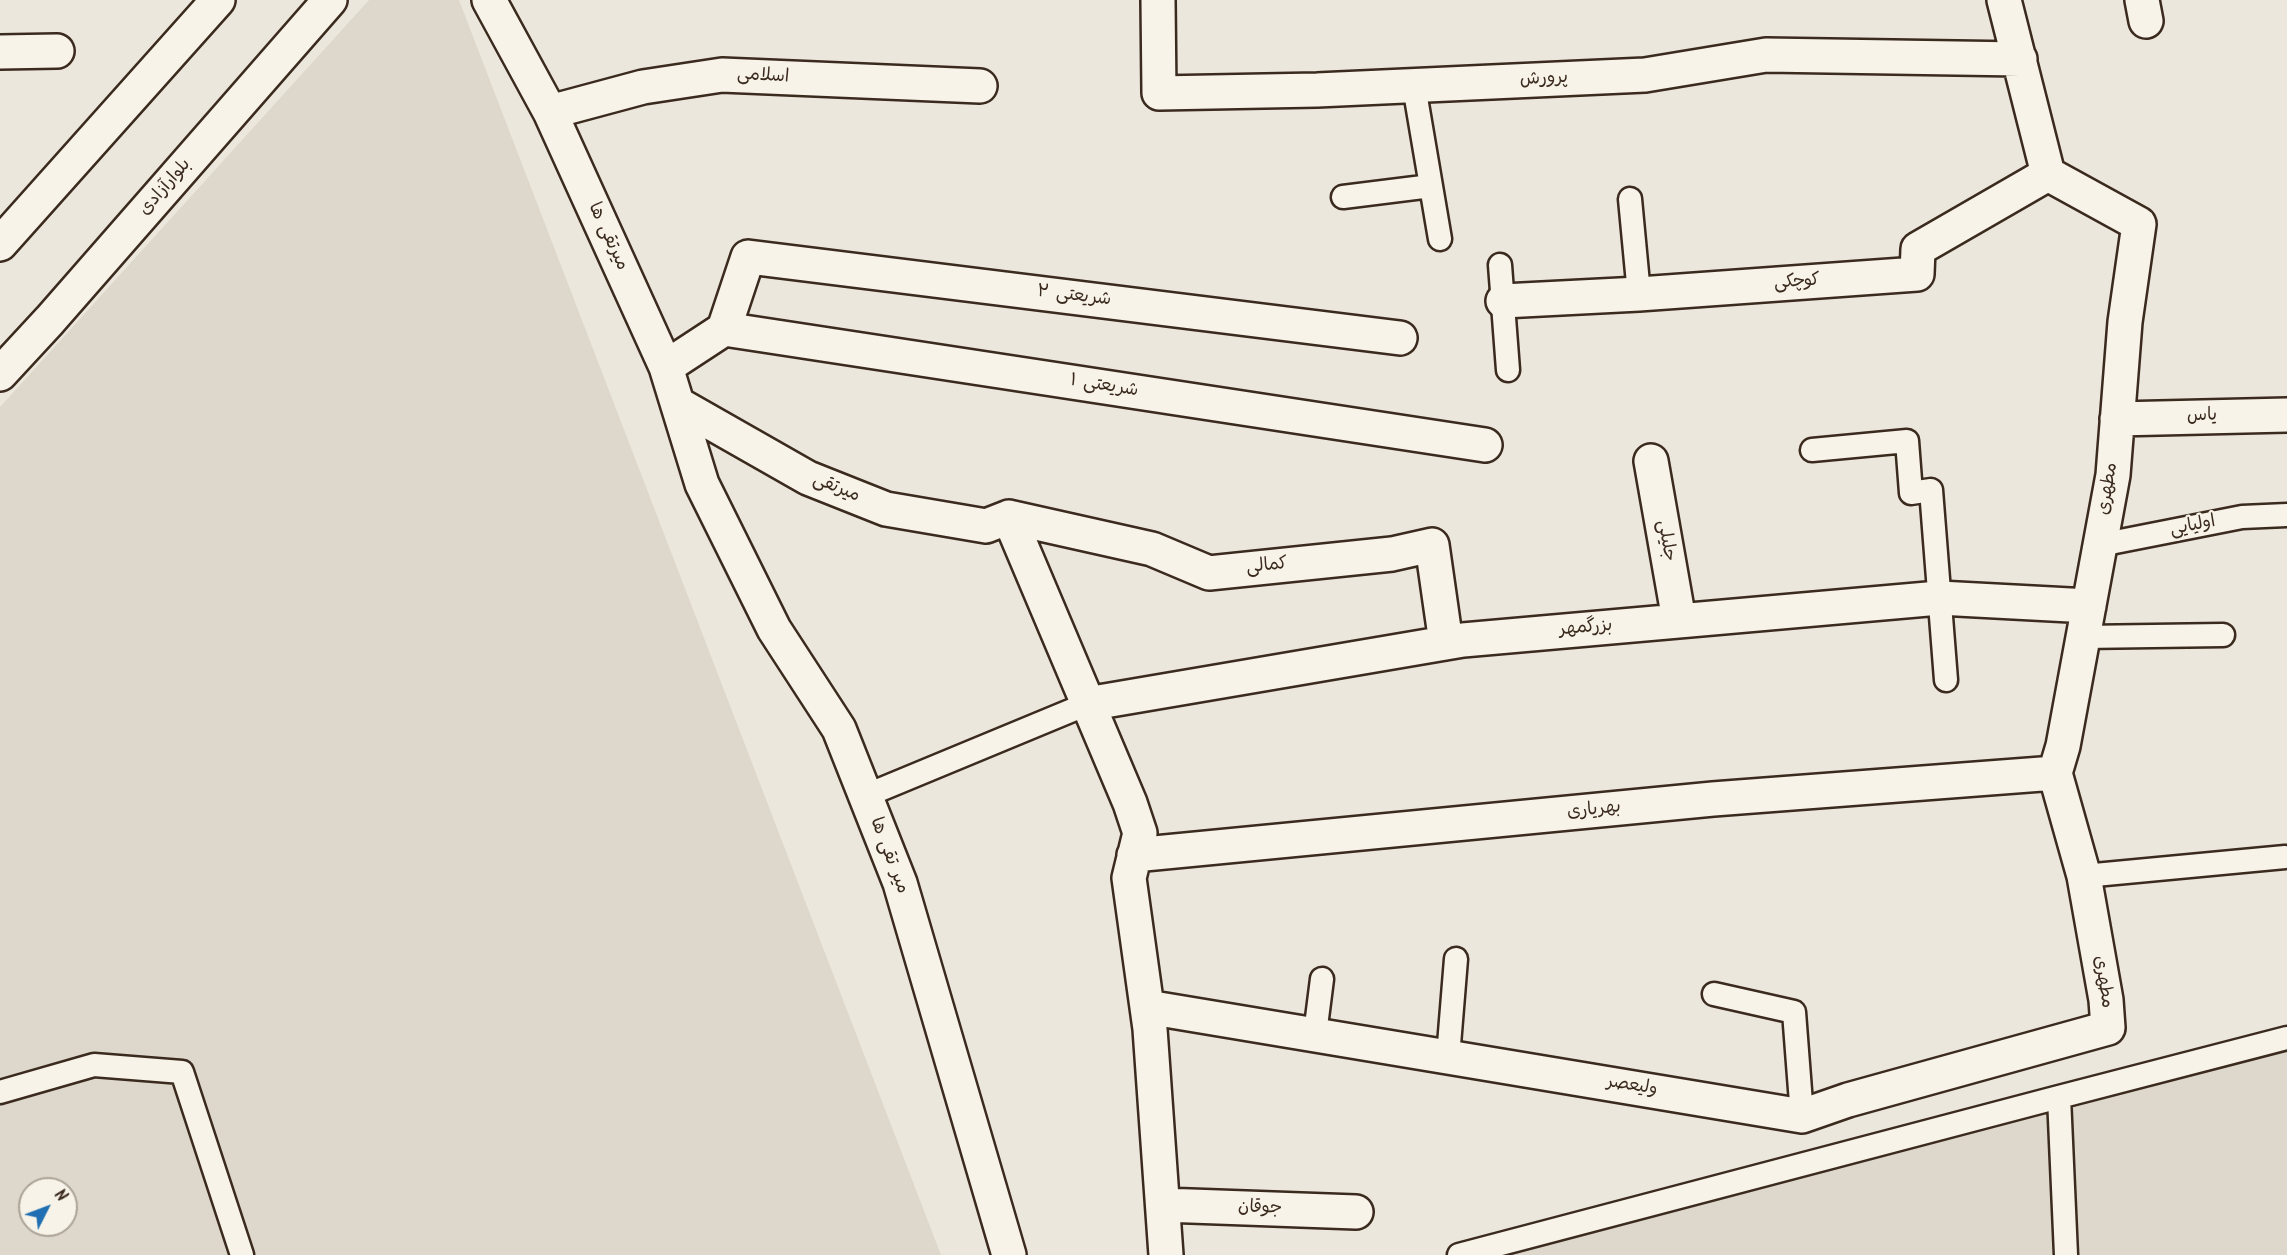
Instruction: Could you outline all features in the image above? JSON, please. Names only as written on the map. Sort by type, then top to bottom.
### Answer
[{"type":"street","points":[[0,244],[218,0]]},
{"type":"street","name":"بلوارآزادی","points":[[0,374],[330,0]]},
{"type":"street","name":"میرتقی ها","points":[[489,0],[550,112],[666,367],[702,484]]},
{"type":"street","name":"پرورش","points":[[1158,0],[1160,93],[1317,90],[1645,75],[1766,55],[2020,59]]},
{"type":"street","points":[[2004,0],[2048,174]]},
{"type":"street","points":[[0,52],[57,51]]},
{"type":"street","name":"اسلامی","points":[[550,112],[643,87],[722,75],[980,86]]},
{"type":"street","name":"کوچکی","points":[[1503,301],[1639,294],[1917,274],[1918,249],[2048,174]]},
{"type":"street","name":"مطهری","points":[[2048,174],[2139,224],[2125,322],[2113,475],[2063,746],[2055,773],[2084,876],[2106,1000],[2108,1028]]},
{"type":"street","name":"شریعتی ۲","points":[[724,329],[748,257],[1400,338]]},
{"type":"street","points":[[666,367],[724,329]]},
{"type":"street","name":"شریعتی ۱","points":[[724,329],[1485,445]]},
{"type":"street","name":"میرتقی","points":[[678,404],[808,478],[886,509],[986,526],[1009,517]]},
{"type":"street","name":"یاس","points":[[2117,419],[2287,414]]},
{"type":"street","name":"جلیلی","points":[[1651,461],[1679,620]]},
{"type":"street","name":"میر تقی ها","points":[[702,484],[774,629],[839,729],[900,883],[1010,1255]]},
{"type":"street","points":[[1009,517],[1131,803],[1140,833],[1129,878],[1147,1007],[1166,1255]]},
{"type":"street","name":"کمالی","points":[[1009,517],[1152,549],[1209,573],[1392,554],[1432,544],[1446,643]]},
{"type":"street","name":"بزرگمهر","points":[[1087,704],[1446,643],[1939,598],[2086,622]]},
{"type":"street","name":"بهریاری","points":[[1134,855],[1701,800],[2055,773]]},
{"type":"street","name":"ولیعصر","points":[[1147,1007],[1802,1116],[1848,1100],[2108,1028]]},
{"type":"street","name":"جوقان","points":[[1163,1205],[1356,1212]]},
{"type":"lane","points":[[1414,86],[1440,239]]},
{"type":"lane","points":[[1343,197],[1431,186]]},
{"type":"lane","points":[[1630,199],[1639,294]]},
{"type":"lane","points":[[1500,265],[1508,370]]},
{"type":"lane","points":[[1812,450],[1907,441],[1911,493],[1931,490],[1946,680]]},
{"type":"lane","name":"اولیایی","points":[[2100,545],[2242,517],[2287,515]]},
{"type":"lane","points":[[2086,622],[2223,635]]},
{"type":"lane","points":[[865,796],[1087,704]]},
{"type":"lane","points":[[2084,876],[2285,857]]},
{"type":"lane","points":[[1448,1057],[1456,959]]},
{"type":"lane","points":[[1315,1034],[1322,979]]},
{"type":"lane","points":[[1714,994],[1794,1012],[1802,1116]]},
{"type":"lane","points":[[1459,1255],[2287,1038]]},
{"type":"lane","points":[[0,1092],[94,1065],[182,1072],[242,1255]]},
{"type":"lane","points":[[2059,1097],[2066,1255]]},
{"type":"shaded area","points":[[369,0],[459,0],[941,1255],[0,1255],[0,407]]},
{"type":"shaded area","points":[[2287,1027],[2287,1255],[1509,1255]]}]
